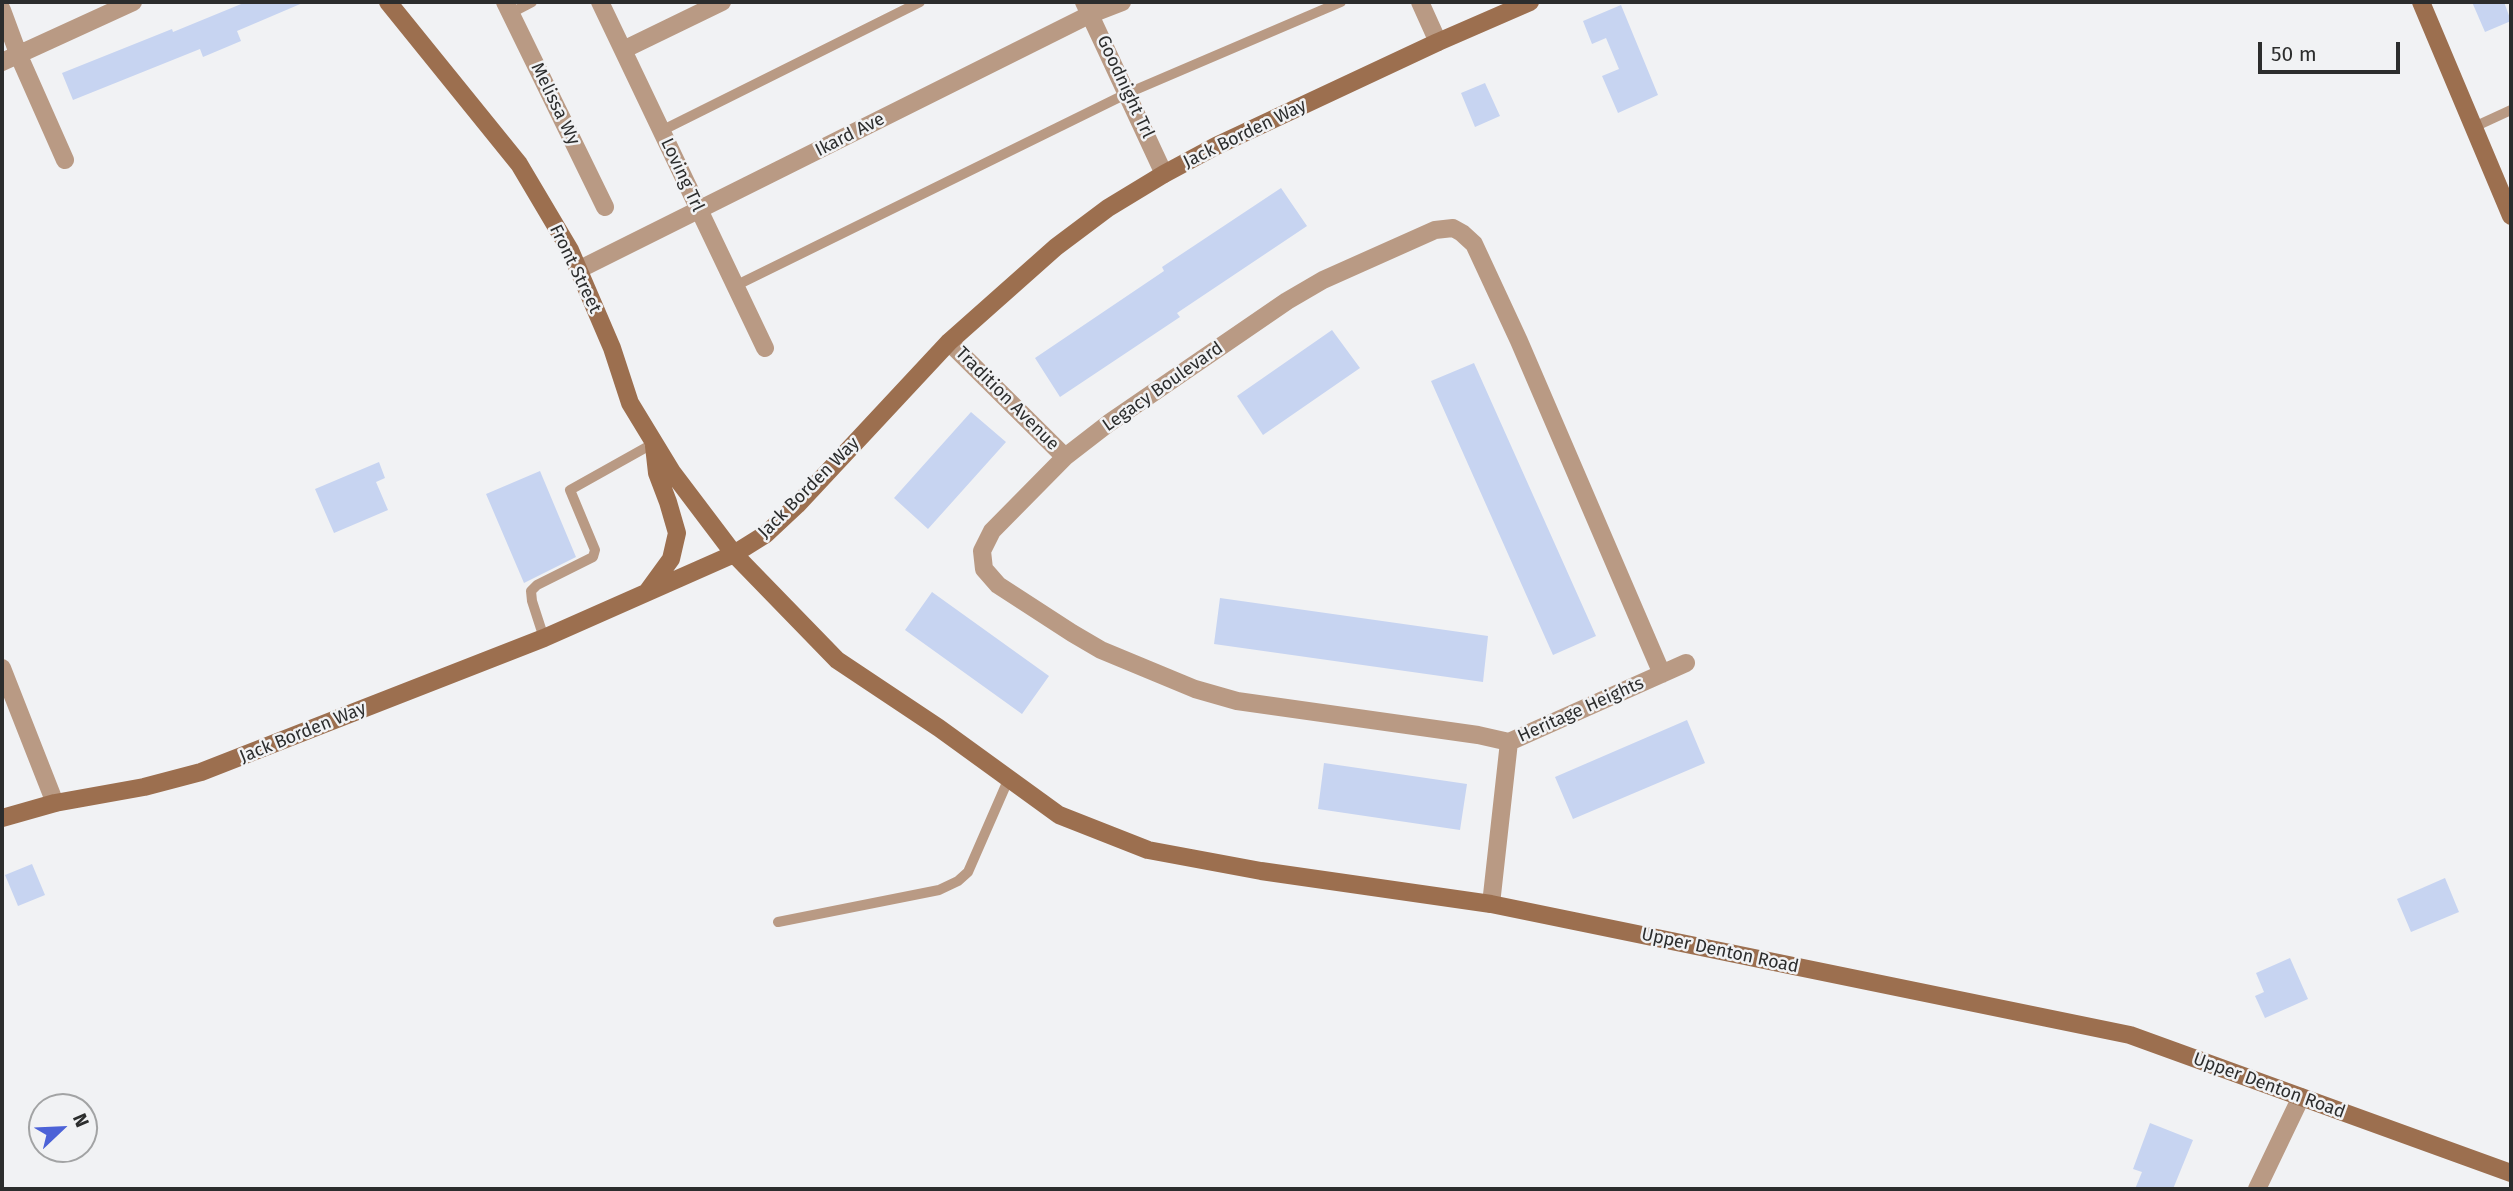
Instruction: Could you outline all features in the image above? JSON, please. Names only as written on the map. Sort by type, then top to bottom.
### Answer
[{"type":"street","points":[[2,62],[133,2]]},
{"type":"street","name":"Front Street","points":[[388,2],[519,164],[570,250],[612,348],[630,403],[672,472],[734,554],[837,660],[939,728]]},
{"type":"street","name":"Loving Trl","points":[[600,2],[765,348]]},
{"type":"street","points":[[623,50],[722,2]]},
{"type":"street","name":"Ikard Ave","points":[[578,270],[1088,8],[1122,2]]},
{"type":"street","points":[[1420,2],[1438,42]]},
{"type":"street","name":"Jack Borden Way","points":[[2,818],[55,803],[144,788],[201,772],[544,638],[734,554],[766,534],[797,505],[949,342],[1056,247],[1108,208],[1216,146],[1530,2]]},
{"type":"street","points":[[2421,2],[2511,216]]},
{"type":"street","name":"Melissa Wy","points":[[508,7],[605,207]]},
{"type":"street","name":"Goodnight Trl","points":[[1088,8],[1164,174]]},
{"type":"street","points":[[2,10],[19,56],[65,160]]},
{"type":"street","name":"Legacy Boulevard","points":[[1508,742],[1478,735],[1237,701],[1195,689],[1101,650],[1072,633],[998,585],[984,569],[982,551],[992,531],[1065,457],[1109,423],[1287,301],[1323,280],[1436,230],[1453,228],[1474,244],[1514,329],[1662,674]]},
{"type":"street","name":"Tradition Avenue","points":[[949,342],[1065,457]]},
{"type":"street","points":[[647,593],[671,559],[677,533],[656,473],[654,443]]},
{"type":"street","name":"Heritage Heights","points":[[1490,904],[1508,742],[1686,663]]},
{"type":"street","points":[[2,668],[55,803]]},
{"type":"street","name":"Upper Denton Road","points":[[939,728],[1059,816],[1149,850],[1261,871],[1490,904],[2130,1035],[2511,1173]]},
{"type":"street","points":[[2257,1189],[2301,1097]]},
{"type":"lane","points":[[508,7],[532,2]]},
{"type":"lane","points":[[661,131],[920,2]]},
{"type":"lane","points":[[736,286],[1128,93],[1341,2]]},
{"type":"lane","points":[[2474,127],[2511,110]]},
{"type":"lane","points":[[544,638],[531,591],[537,585],[593,557],[595,550],[570,490],[574,485],[654,443]]},
{"type":"lane","points":[[778,922],[939,890],[958,881],[968,872],[1009,778]]},
{"type":"building","points":[[246,2],[305,2],[237,31],[241,41],[203,57],[200,49],[73,100],[62,73]]},
{"type":"building","points":[[2472,2],[2504,2],[2511,21],[2485,32]]},
{"type":"building","points":[[1621,5],[1658,95],[1618,113],[1602,76],[1619,69],[1606,38],[1592,44],[1583,21]]},
{"type":"building","points":[[1485,83],[1500,116],[1475,127],[1461,93]]},
{"type":"building","points":[[1281,188],[1307,226],[1177,313],[1180,317],[1060,397],[1035,358],[1164,271],[1162,267]]},
{"type":"building","points":[[1332,330],[1360,368],[1263,435],[1237,396]]},
{"type":"building","points":[[1474,363],[1596,636],[1553,655],[1431,381]]},
{"type":"building","points":[[971,412],[1006,442],[928,529],[894,498]]},
{"type":"building","points":[[379,462],[385,478],[376,482],[388,510],[334,533],[315,489]]},
{"type":"building","points":[[540,471],[576,557],[524,583],[486,494]]},
{"type":"building","points":[[932,592],[1049,676],[1022,714],[905,630]]},
{"type":"building","points":[[1220,598],[1488,636],[1483,682],[1214,644]]},
{"type":"building","points":[[1687,720],[1705,763],[1573,819],[1555,777]]},
{"type":"building","points":[[1324,763],[1467,784],[1460,830],[1318,809]]},
{"type":"building","points":[[32,864],[45,895],[18,906],[5,875]]},
{"type":"building","points":[[2445,878],[2459,912],[2411,932],[2397,899]]},
{"type":"building","points":[[2290,958],[2308,999],[2265,1018],[2255,996],[2264,992],[2256,973]]},
{"type":"building","points":[[2150,1123],[2193,1140],[2173,1189],[2135,1189],[2142,1172],[2133,1169]]}]
